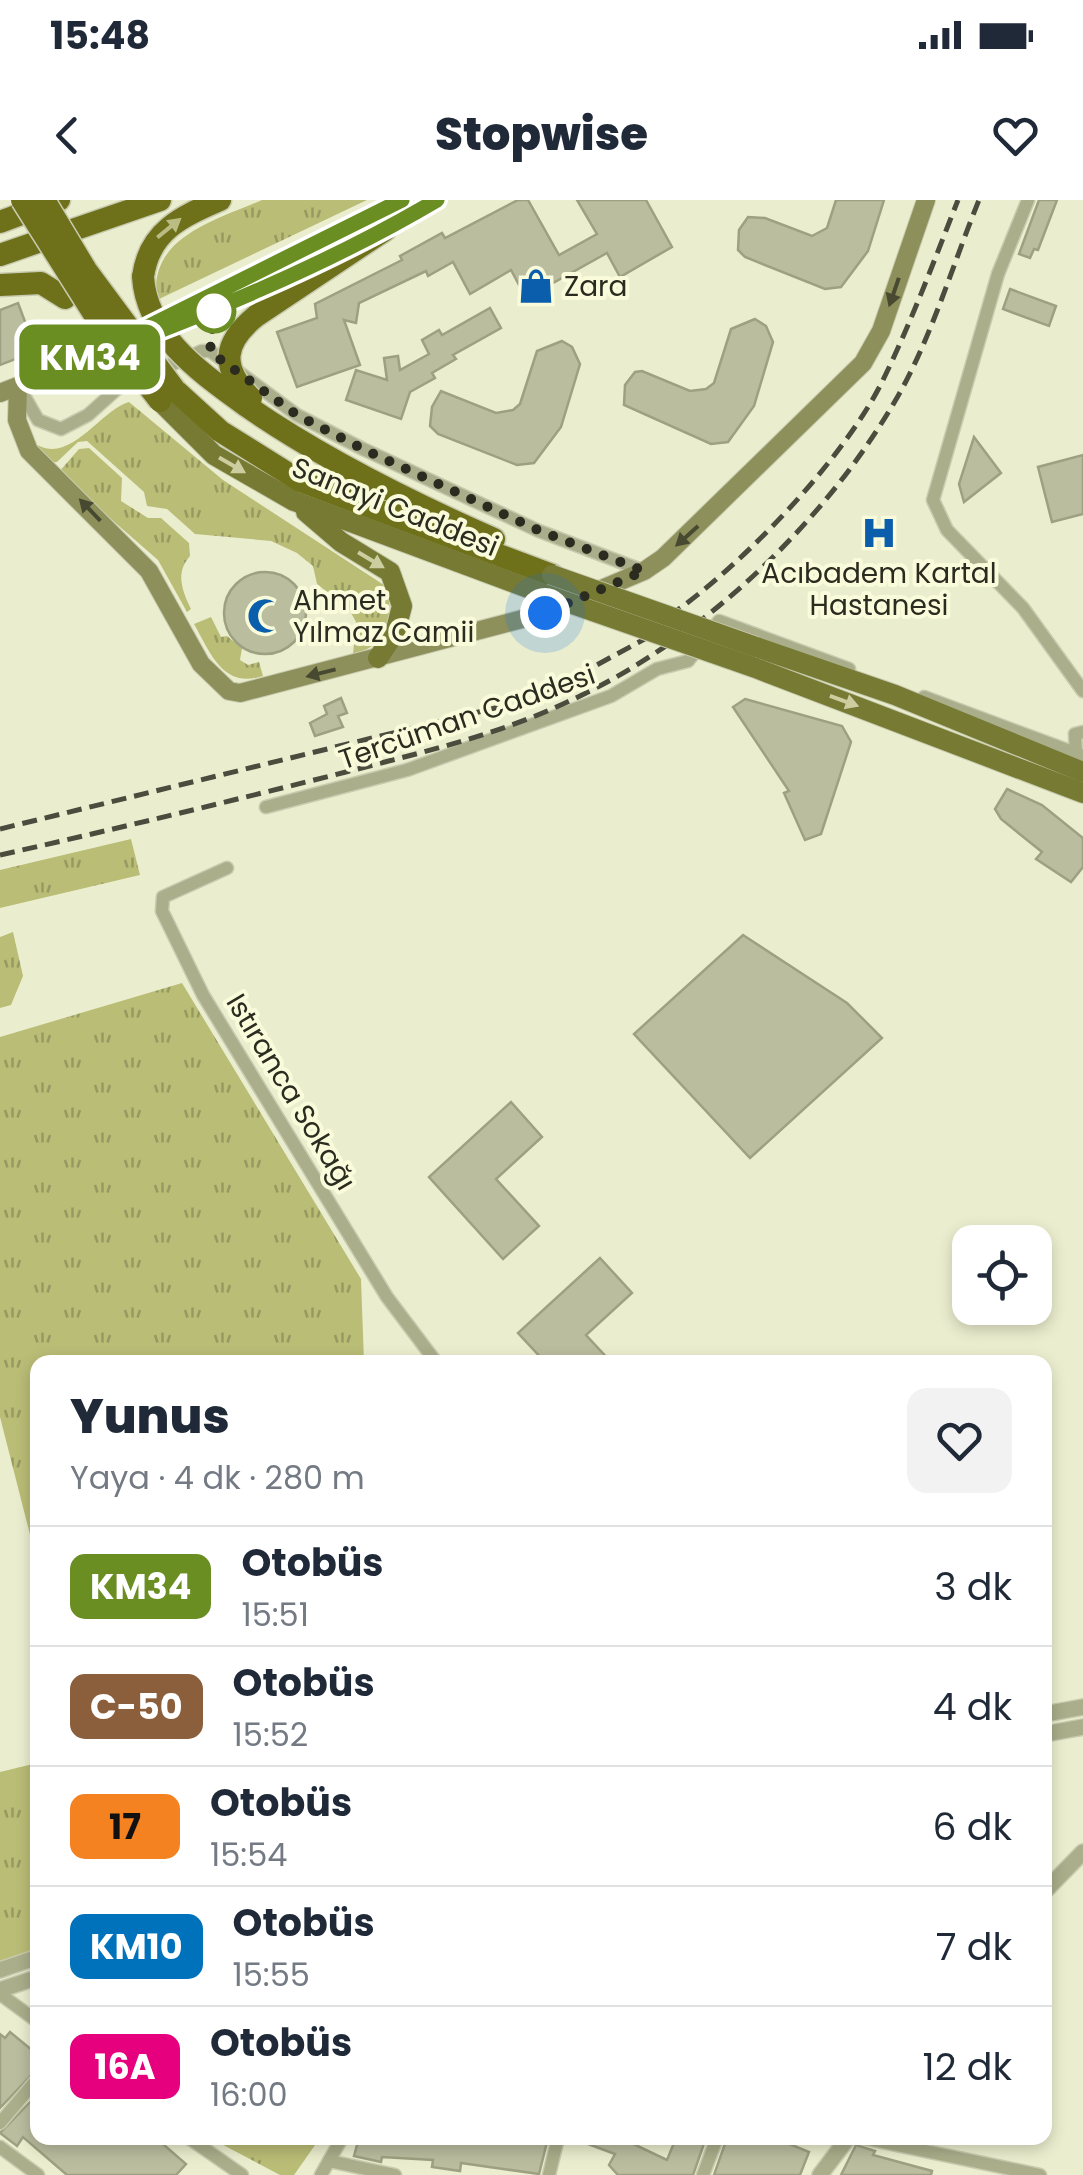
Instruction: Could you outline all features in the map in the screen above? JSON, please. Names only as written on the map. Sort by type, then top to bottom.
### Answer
[{"type":"highway","points":[[22,200],[98,322],[168,395]]},
{"type":"highway","points":[[44,200],[168,395]]},
{"type":"highway","points":[[0,222],[60,200]]},
{"type":"highway","points":[[0,255],[160,200]]},
{"type":"highway","points":[[220,200],[165,229],[145,258],[143,277],[151,318],[202,372],[290,436],[406,500],[499,541],[548,584]]},
{"type":"highway","points":[[248,402],[230,373],[227,358],[239,330],[386,230]]},
{"type":"highway","points":[[0,285],[41,284],[65,298],[102,344],[220,432],[300,481],[548,584]]},
{"type":"main road","points":[[75,363],[402,200]]},
{"type":"main road","points":[[0,393],[223,308],[386,230],[436,200]]},
{"type":"main road","points":[[18,386],[17,420],[30,451],[149,571],[201,664],[229,691],[240,693],[545,613],[644,571],[704,520],[863,364],[880,331],[926,200]]},
{"type":"main road","name":"Sanayi Caddesi","points":[[168,395],[214,454],[294,501],[754,657],[1083,793]]},
{"type":"main road","points":[[294,501],[341,542],[390,572],[402,606],[395,633],[378,658]]},
{"type":"main road","name":"Sanayi Caddesi","points":[[754,657],[895,695],[1081,760]]},
{"type":"street","points":[[1028,200],[998,274],[934,500],[947,530],[1023,608],[1083,691]]},
{"type":"street","points":[[18,386],[38,420],[61,428],[88,415],[117,388],[202,351],[210,352],[297,415],[346,440],[540,531],[644,571]]},
{"type":"street","name":"Tercüman Caddesi","points":[[266,806],[407,770],[611,696],[657,669],[688,661],[719,620],[1081,760]]},
{"type":"street","points":[[1079,733],[1081,760]]},
{"type":"street","name":"Istıranca Sokağı","points":[[227,868],[163,897],[162,910],[213,1012],[387,1297],[431,1355]]},
{"type":"street","points":[[1052,1713],[1083,1707]]},
{"type":"street","points":[[1052,1733],[1083,1728]]},
{"type":"street","points":[[1052,1884],[1083,1852]]},
{"type":"street","points":[[0,1970],[30,1960]]},
{"type":"street","points":[[0,1992],[30,1980]]},
{"type":"street","points":[[0,1992],[30,2016]]},
{"type":"street","points":[[0,2124],[30,2088]]},
{"type":"street","points":[[199,2145],[242,2175]]},
{"type":"street","points":[[321,2175],[338,2145]]},
{"type":"street","points":[[549,2175],[556,2145]]},
{"type":"street","points":[[703,2175],[714,2145]]},
{"type":"street","points":[[820,2175],[843,2145]]},
{"type":"street","points":[[896,2145],[1040,2175]]},
{"type":"street","points":[[0,2147],[38,2175]]},
{"type":"street","points":[[329,2161],[395,2175]]},
{"type":"green space","points":[[262,200],[367,200],[157,300],[157,278],[174,246],[206,224]]},
{"type":"green space","points":[[129,402],[223,480],[387,587],[389,621],[381,638],[353,654],[356,622],[349,609],[317,584],[313,566],[297,553],[271,541],[195,534],[167,509],[147,506],[144,492],[87,441],[78,442],[57,462],[48,463],[33,442],[46,448],[71,443]]},
{"type":"green space","points":[[89,448],[122,478],[121,501],[148,518],[161,518],[189,543],[190,556],[181,575],[191,609],[187,612],[158,560],[58,473],[79,449]]},
{"type":"green space","points":[[211,617],[221,637],[227,636],[242,648],[240,660],[248,665],[259,662],[263,676],[238,678],[220,666],[194,624]]},
{"type":"green space","points":[[131,839],[140,875],[0,908],[0,870]]},
{"type":"green space","points":[[13,932],[23,976],[11,1005],[0,1008],[0,937]]},
{"type":"green space","points":[[182,983],[361,1279],[364,1355],[30,1355],[30,1535],[0,1417],[0,1037]]},
{"type":"green space","points":[[30,1765],[30,1951],[0,1962],[0,1772]]},
{"type":"green space","points":[[223,2145],[315,2145],[294,2175],[280,2175]]},
{"type":"building","points":[[518,200],[528,200],[559,255],[597,234],[577,200],[646,200],[672,247],[620,277],[607,253],[526,298],[511,270],[470,294],[453,262],[428,276],[426,271],[359,303],[356,323],[344,320],[360,365],[297,387],[277,332],[317,318],[315,304],[402,260],[400,256],[442,233],[445,238]]},
{"type":"building","points":[[836,200],[884,200],[868,251],[841,287],[825,289],[745,257],[738,250],[739,230],[748,217],[765,218],[812,236],[827,228]]},
{"type":"building","points":[[1039,200],[1057,200],[1038,250],[1034,249],[1030,258],[1019,254]]},
{"type":"building","points":[[1010,289],[1056,306],[1049,326],[1003,309]]},
{"type":"building","points":[[18,303],[36,351],[0,365],[0,310]]},
{"type":"building","points":[[490,308],[501,328],[453,355],[456,359],[432,373],[435,378],[410,392],[401,419],[346,400],[356,370],[387,380],[384,358],[398,356],[400,370],[429,354],[422,340],[439,330],[442,335]]},
{"type":"building","points":[[755,319],[766,326],[773,342],[754,406],[728,442],[711,444],[624,405],[625,385],[635,372],[642,371],[690,391],[706,389],[714,383],[731,329]]},
{"type":"building","points":[[562,341],[572,347],[580,364],[561,427],[534,463],[517,465],[438,434],[430,426],[432,407],[441,391],[496,413],[513,410],[520,404],[537,351]]},
{"type":"building","points":[[974,437],[1001,473],[964,502],[959,484]]},
{"type":"building","points":[[1083,455],[1083,514],[1052,522],[1038,467]]},
{"type":"building","name":"Ahmet Yılmaz Camii","points":[[265,572],[281,575],[294,584],[303,597],[303,629],[294,642],[281,651],[265,654],[249,651],[236,642],[227,629],[224,613],[227,597],[236,584],[249,575]]},
{"type":"building","points":[[341,698],[347,713],[338,716],[343,727],[315,736],[310,723],[327,714],[324,706]]},
{"type":"building","points":[[745,699],[842,726],[851,742],[821,834],[805,840],[784,793],[789,791],[733,707]]},
{"type":"building","points":[[1007,789],[1042,805],[1083,838],[1083,867],[1071,882],[1036,859],[1042,852],[1001,819],[995,809]]},
{"type":"building","points":[[743,935],[847,1003],[882,1038],[750,1158],[634,1034]]},
{"type":"building","points":[[511,1102],[542,1137],[496,1179],[539,1226],[503,1259],[429,1177]]},
{"type":"building","points":[[600,1258],[632,1293],[586,1335],[605,1355],[538,1355],[518,1333]]},
{"type":"building","points":[[10,2032],[30,2048],[30,2076],[0,2108],[0,2034],[5,2038]]},
{"type":"building","points":[[30,2102],[30,2143],[23,2137],[17,2146],[0,2133]]},
{"type":"building","points":[[32,2145],[164,2145],[186,2164],[176,2175],[67,2175]]},
{"type":"building","points":[[357,2145],[546,2145],[539,2174],[461,2163],[460,2171],[432,2167],[433,2160],[382,2157],[381,2162],[354,2156]]},
{"type":"building","points":[[591,2145],[636,2145],[667,2160],[673,2145],[704,2145],[693,2175],[618,2175],[609,2165],[615,2154]]},
{"type":"building","points":[[725,2145],[792,2145],[809,2152],[800,2175],[714,2175]]},
{"type":"building","points":[[856,2145],[875,2151],[873,2155],[932,2171],[931,2175],[841,2175]]},
{"type":"railway","points":[[649,629],[747,552],[839,449],[882,382],[958,200]]},
{"type":"railway","points":[[0,855],[303,783],[483,735],[563,704],[662,648],[754,576],[834,490],[868,444],[921,349],[979,200]]},
{"type":"railway","points":[[0,829],[503,706],[556,687],[665,628]]},
{"type":"bus line","name":"KM34","points":[[402,200],[75,363],[223,308],[386,230],[437,200]]},
{"type":"place","name":"Zara","points":[[536,286]]},
{"type":"place","name":"Acıbadem Kartal Hastanesi","points":[[879,533]]},
{"type":"place","name":"Ahmet Yılmaz Camii","points":[[265,616]]},
{"type":"route","points":[[214,311],[210,352],[297,415],[540,531],[644,571],[545,613]]}]
